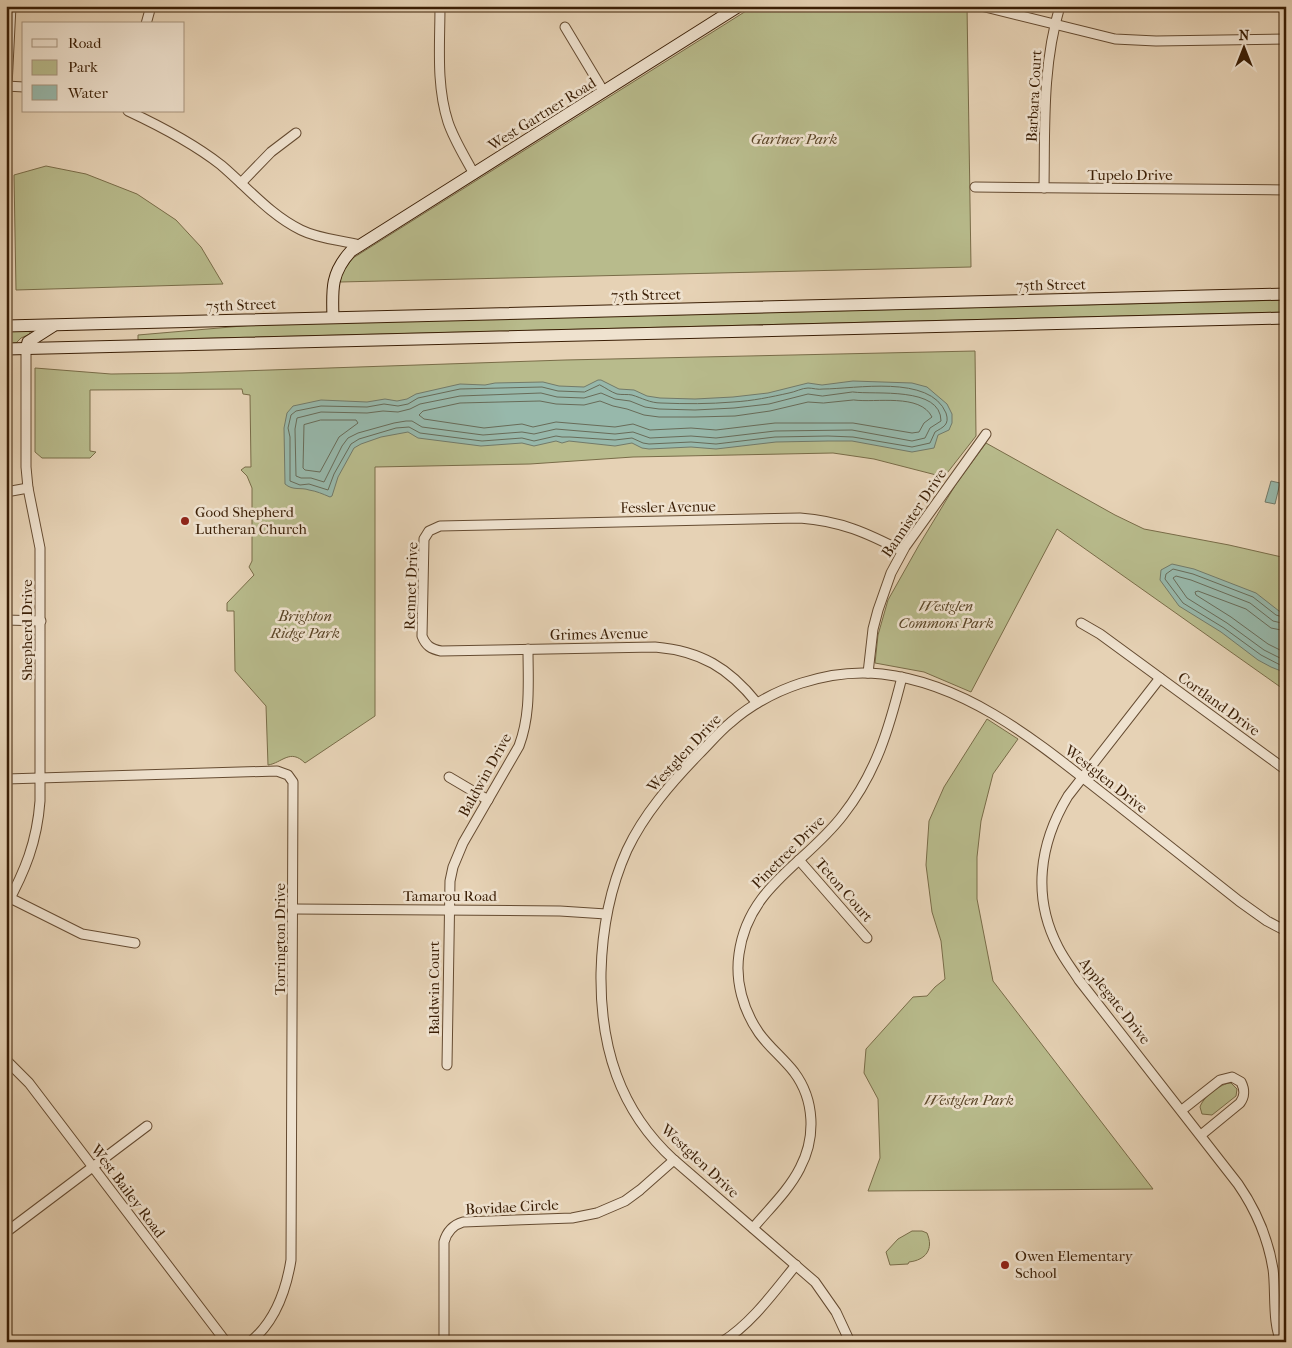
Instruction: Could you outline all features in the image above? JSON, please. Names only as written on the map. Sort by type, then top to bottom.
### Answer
[{"type":"main road","name":"West Gartner Road","points":[[333,317],[333,289],[336,272],[344,259],[360,245],[739,6]]},
{"type":"main road","name":"75th Street","points":[[6,326],[1286,294]]},
{"type":"main road","points":[[6,349],[1286,318]]},
{"type":"main road","points":[[26,349],[28,342],[55,325]]},
{"type":"street","points":[[11,6],[7,86],[22,87]]},
{"type":"street","points":[[147,22],[151,6]]},
{"type":"street","points":[[440,6],[441,82],[444,103],[448,122],[474,174]]},
{"type":"street","points":[[981,6],[1115,39],[1139,41],[1286,39]]},
{"type":"street","name":"Barbara Court","points":[[1044,188],[1045,92],[1054,24],[1060,6]]},
{"type":"street","points":[[564,26],[604,92]]},
{"type":"street","points":[[130,112],[157,124],[206,154],[274,212],[298,229],[319,237],[360,245]]},
{"type":"street","points":[[241,183],[272,152],[296,133]]},
{"type":"street","name":"Tupelo Drive","points":[[975,187],[1286,190]]},
{"type":"street","name":"Shepherd Drive","points":[[8,902],[26,868],[36,835],[40,801],[40,548],[28,488],[26,467],[26,349]]},
{"type":"street","name":"Bannister Drive","points":[[868,673],[878,610],[886,585],[902,551],[986,434]]},
{"type":"street","points":[[6,492],[28,488]]},
{"type":"street","name":"Fessler Avenue","points":[[429,531],[440,526],[800,518],[848,526],[876,537],[902,551]]},
{"type":"street","name":"Rennet Drive","points":[[425,643],[422,636],[423,546],[424,539],[429,531]]},
{"type":"street","points":[[6,620],[40,621]]},
{"type":"street","name":"Cortland Drive","points":[[1081,623],[1100,634],[1286,770]]},
{"type":"street","name":"Grimes Avenue","points":[[425,643],[433,649],[441,651],[655,647],[684,651],[696,654],[720,667],[733,677],[757,703]]},
{"type":"street","name":"Baldwin Drive","points":[[448,910],[453,866],[463,843],[519,746],[524,733],[528,708],[528,649]]},
{"type":"street","name":"Westglen Drive","points":[[850,1342],[836,1312],[823,1292],[754,1228],[661,1148],[633,1111],[622,1091],[609,1054],[602,1016],[601,992],[602,948],[606,914],[612,890],[628,848],[640,826],[658,800],[716,736],[733,720],[757,703],[776,693],[830,676],[868,673],[902,678],[939,687],[987,711],[1028,737],[1239,901],[1267,921],[1286,931]]},
{"type":"street","name":"Pinetree Drive","points":[[754,1228],[799,1170],[806,1156],[810,1141],[811,1121],[808,1101],[802,1084],[787,1063],[760,1034],[750,1019],[742,999],[739,985],[738,955],[745,926],[757,904],[773,884],[827,835],[843,816],[870,774],[890,725],[902,678]]},
{"type":"street","name":"Applegate Drive","points":[[1160,678],[1082,778],[1058,813],[1046,845],[1042,870],[1043,901],[1050,930],[1058,947],[1079,980],[1238,1184],[1257,1217],[1269,1250],[1273,1271],[1277,1329],[1282,1342]]},
{"type":"street","name":"Torrington Drive","points":[[40,778],[277,771],[291,778],[294,786],[291,1260],[286,1287],[277,1308],[262,1330],[250,1342]]},
{"type":"street","points":[[448,777],[488,800]]},
{"type":"street","points":[[6,779],[40,778]]},
{"type":"street","name":"Teton Court","points":[[799,860],[867,938]]},
{"type":"street","points":[[8,902],[82,934],[135,943]]},
{"type":"street","name":"Tamarou Road","points":[[294,909],[560,911],[606,914]]},
{"type":"street","name":"Baldwin Court","points":[[448,910],[448,1065]]},
{"type":"street","name":"West Bailey Road","points":[[6,1060],[29,1083],[226,1342]]},
{"type":"street","points":[[1182,1110],[1220,1080],[1232,1077],[1241,1082],[1244,1098],[1201,1135]]},
{"type":"street","points":[[9,1230],[147,1126]]},
{"type":"street","name":"Bovidae Circle","points":[[444,1342],[444,1242],[452,1227],[464,1222],[572,1218],[597,1213],[624,1201],[640,1190],[674,1160]]},
{"type":"street","points":[[722,1342],[746,1324],[796,1266]]},
{"type":"green space","name":"Gartner Park","points":[[754,6],[967,6],[971,267],[340,282],[342,272],[353,258]]},
{"type":"green space","points":[[46,166],[86,174],[137,194],[176,220],[201,247],[223,284],[16,290],[14,175]]},
{"type":"green space","points":[[1286,300],[1286,312],[138,340],[138,335],[254,325]]},
{"type":"green space","points":[[6,331],[30,331],[30,334],[21,338],[16,343],[6,344]]},
{"type":"green space","name":"Brighton Ridge Park","points":[[975,351],[976,436],[944,477],[874,459],[833,453],[633,457],[530,464],[375,467],[375,716],[305,763],[295,757],[290,757],[268,765],[266,706],[235,671],[234,611],[227,611],[227,603],[254,575],[249,567],[252,561],[252,488],[247,476],[241,470],[245,467],[251,467],[250,395],[243,394],[242,389],[90,390],[90,451],[96,452],[90,458],[42,458],[35,452],[35,368],[111,374],[182,373],[565,360]]},
{"type":"green space","name":"Westglen Commons Park","points":[[986,443],[1115,515],[1144,529],[1286,558],[1286,691],[1057,529],[971,692],[924,672],[875,663],[878,635],[888,600],[956,484]]},
{"type":"green space","name":"Westglen Park","points":[[987,719],[1018,739],[993,774],[981,821],[977,857],[977,899],[993,981],[1153,1189],[868,1191],[880,1158],[878,1099],[864,1073],[866,1049],[913,997],[927,996],[945,979],[941,941],[932,912],[926,865],[929,821],[944,787]]},
{"type":"green space","points":[[1231,1083],[1237,1089],[1236,1096],[1212,1115],[1202,1114],[1200,1107],[1208,1095],[1218,1088]]},
{"type":"green space","points":[[912,1231],[927,1233],[930,1244],[927,1253],[920,1259],[908,1264],[890,1265],[886,1252],[898,1239]]},
{"type":"water","points":[[598,380],[619,389],[634,390],[647,396],[695,399],[768,393],[808,383],[822,385],[853,381],[912,383],[927,387],[947,404],[952,414],[952,423],[949,430],[938,435],[934,448],[912,452],[852,441],[776,442],[716,449],[691,447],[649,449],[632,443],[615,446],[569,441],[562,443],[556,441],[534,446],[522,443],[481,446],[418,438],[408,432],[381,437],[354,448],[338,477],[330,497],[285,484],[284,428],[287,413],[293,406],[321,400],[367,402],[385,399],[397,401],[407,399],[416,394],[460,384],[485,385],[543,382],[559,386],[584,387]]},
{"type":"water","points":[[1271,481],[1280,483],[1275,504],[1265,502]]},
{"type":"water","points":[[1172,564],[1194,569],[1256,593],[1279,611],[1286,613],[1286,673],[1258,660],[1221,632],[1179,606],[1160,580],[1161,570]]},
{"type":"place","name":"Good Shepherd Lutheran Church","points":[[185,521]]},
{"type":"place","name":"Owen Elementary School","points":[[1005,1265]]}]
